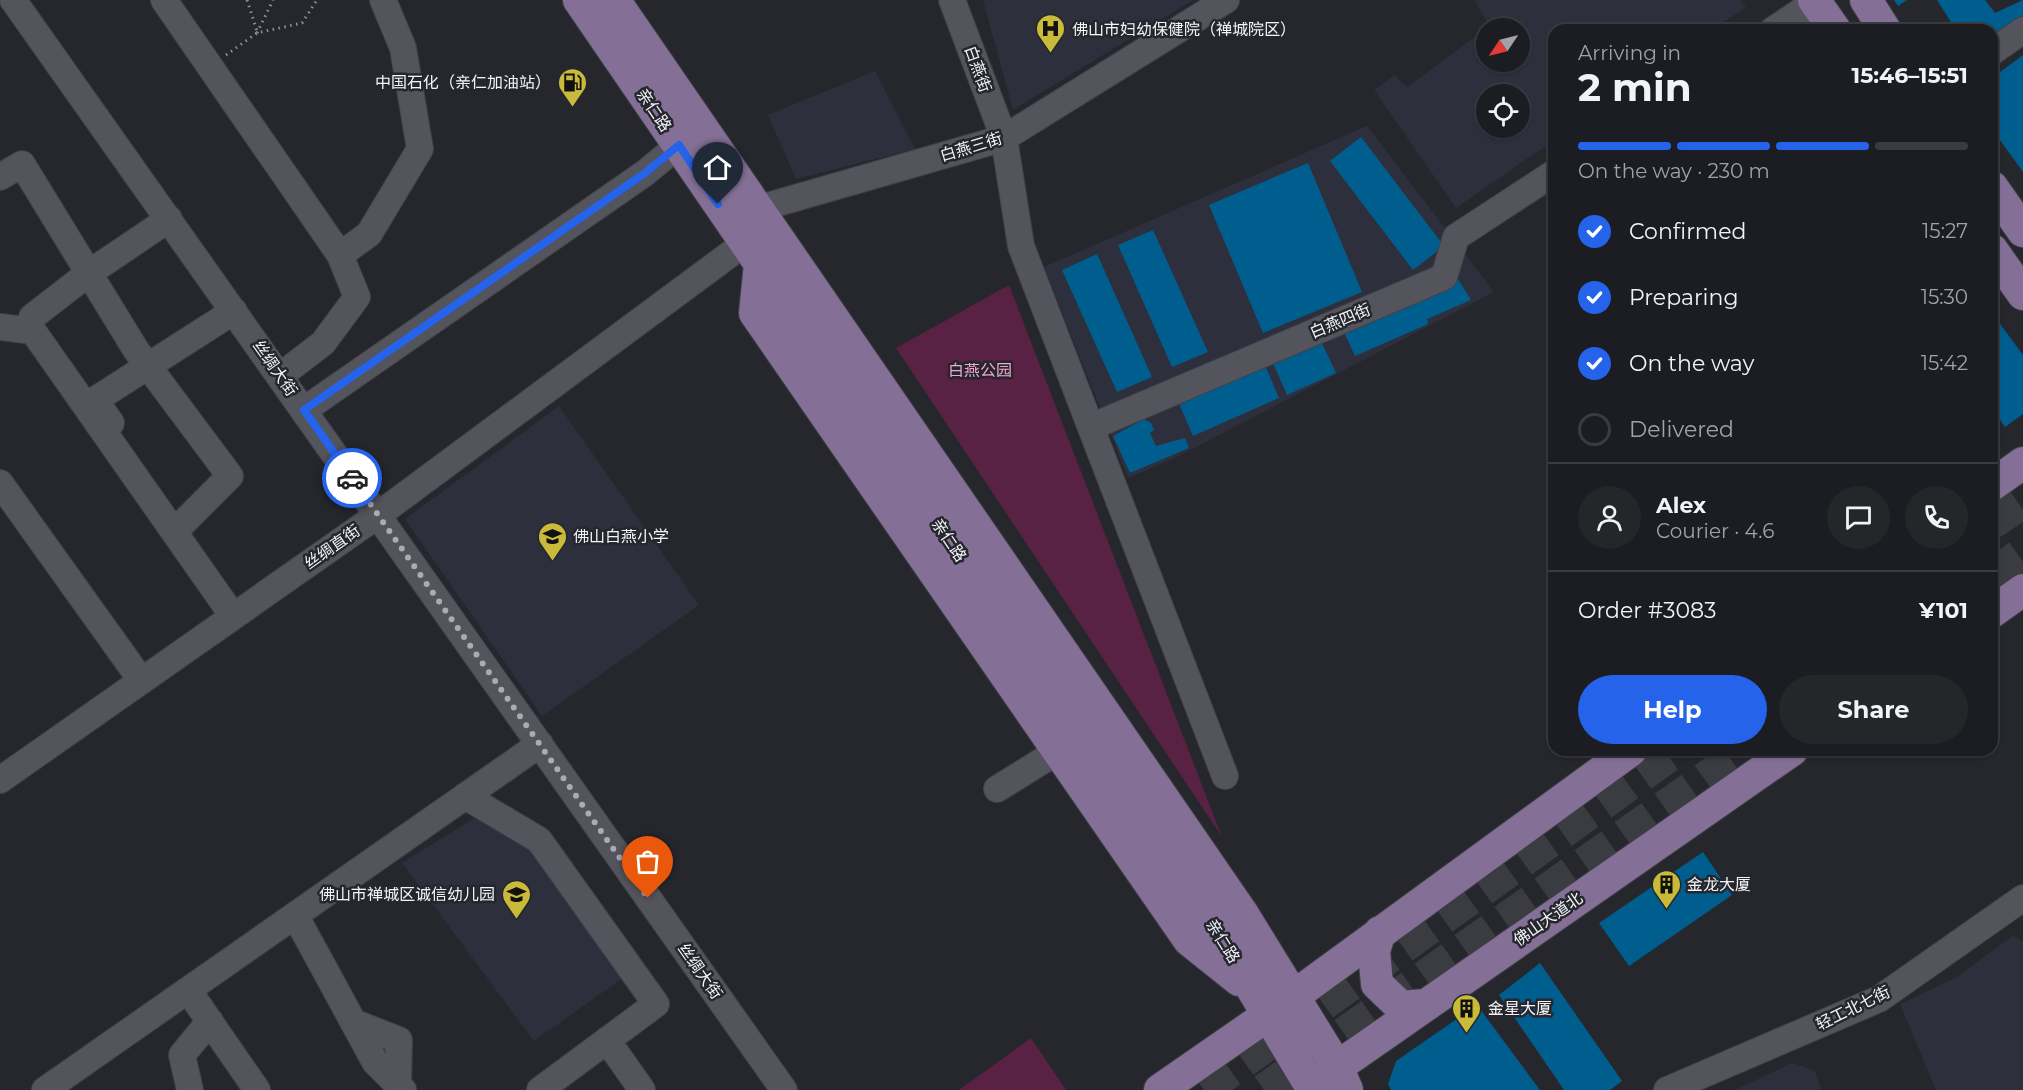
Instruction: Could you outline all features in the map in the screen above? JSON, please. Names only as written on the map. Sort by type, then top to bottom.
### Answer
[{"type":"main road","name":"亲仁路","points":[[579,0],[1217,930],[1271,1001],[1342,1079]]},
{"type":"main road","name":"亲仁路","points":[[614,0],[1242,913],[1271,1001],[1309,1089]]},
{"type":"main road","points":[[1866,0],[1881,24]]},
{"type":"main road","points":[[1815,1],[1831,24]]},
{"type":"main road","points":[[1998,196],[2023,231]]},
{"type":"main road","points":[[753,254],[755,313],[1189,940],[1271,1001]]},
{"type":"main road","points":[[1998,259],[2023,294]]},
{"type":"main road","points":[[1998,481],[2023,463]]},
{"type":"main road","points":[[1998,608],[2023,590]]},
{"type":"main road","points":[[1163,1088],[1271,1001],[1380,932],[1623,756]]},
{"type":"main road","name":"佛山大道北","points":[[1309,1089],[1342,1079],[1425,1005],[1783,756]]},
{"type":"main road","points":[[1380,932],[1374,951],[1377,984],[1401,1007],[1425,1005]]},
{"type":"main road","points":[[1163,1088],[1192,1083],[1202,1090]]},
{"type":"street","name":"丝绸大街","points":[[13,0],[784,1090]]},
{"type":"street","points":[[164,0],[340,255],[357,297],[323,343],[280,376]]},
{"type":"street","points":[[340,255],[369,234],[420,149],[403,48],[383,0]]},
{"type":"street","name":"白燕街","points":[[952,0],[1004,138],[1021,246],[1224,776]]},
{"type":"street","name":"白燕三街","points":[[756,209],[1004,138],[1226,0]]},
{"type":"street","points":[[1782,24],[1815,1]]},
{"type":"street","points":[[1998,48],[2023,30]]},
{"type":"street","points":[[304,410],[645,173],[679,145]]},
{"type":"street","points":[[0,177],[22,164],[136,350],[230,477],[182,524]]},
{"type":"street","name":"白燕四街","points":[[1090,427],[1444,277],[1456,237],[1548,177]]},
{"type":"street","points":[[32,317],[89,273],[169,219]]},
{"type":"street","name":"丝绸直街","points":[[0,780],[753,254]]},
{"type":"street","points":[[212,569],[95,400],[234,311]]},
{"type":"street","points":[[0,327],[33,331],[233,616]]},
{"type":"street","points":[[0,483],[141,680]]},
{"type":"street","points":[[45,1090],[540,744]]},
{"type":"street","points":[[997,789],[1058,751]]},
{"type":"street","points":[[465,796],[539,840],[656,1004],[607,1040],[556,1085]]},
{"type":"street","name":"轻工北七街","points":[[1667,1090],[1879,999],[2023,898]]},
{"type":"street","points":[[295,915],[375,1062],[401,1088]]},
{"type":"street","points":[[189,990],[257,1090]]},
{"type":"street","points":[[190,1090],[182,1055],[210,1021]]},
{"type":"street","points":[[607,1040],[642,1090]]},
{"type":"path","points":[[247,0],[257,33]]},
{"type":"path","points":[[257,33],[273,0]]},
{"type":"path","points":[[209,66],[257,33],[302,23],[316,0]]},
{"type":"shaded area","name":"佛山市妇幼保健院（禅城院区）","points":[[983,0],[1193,0],[1013,110]]},
{"type":"shaded area","points":[[1474,0],[1740,0],[1746,7],[1722,24],[1548,24],[1548,144],[1456,208],[1374,90],[1394,75],[1407,87],[1476,36],[1476,72],[1530,72],[1530,18],[1485,18]]},
{"type":"shaded area","points":[[875,71],[915,149],[796,179],[768,115]]},
{"type":"shaded area","points":[[1367,126],[1494,292],[1175,458],[1128,478],[1044,267]]},
{"type":"shaded area","name":"佛山白燕小学","points":[[559,406],[699,605],[542,716],[405,519]]},
{"type":"shaded area","name":"佛山市禅城区诚信幼儿园","points":[[479,815],[535,844],[627,975],[534,1041],[402,863]]},
{"type":"shaded area","points":[[2013,936],[2023,941],[2023,1090],[1936,1090],[1900,1004],[1955,978]]},
{"type":"shaded area","points":[[1792,1063],[1814,1070],[1822,1090],[1735,1090]]},
{"type":"green space","name":"白燕公园","points":[[1009,285],[1222,837],[896,348]]},
{"type":"green space","points":[[1031,1038],[1066,1090],[959,1090]]},
{"type":"building","points":[[1894,0],[1907,0],[1898,6]]},
{"type":"building","points":[[1937,0],[1985,0],[1995,13],[2023,0],[2023,16],[1998,33],[1998,24],[1952,24]]},
{"type":"building","points":[[2023,55],[2023,172],[1998,137],[1998,74]]},
{"type":"building","points":[[1361,137],[1444,246],[1413,270],[1330,161]]},
{"type":"building","points":[[1308,163],[1362,292],[1263,333],[1209,205]]},
{"type":"building","points":[[1153,230],[1208,352],[1172,367],[1118,245]]},
{"type":"building","points":[[1097,254],[1152,377],[1117,392],[1062,270]]},
{"type":"building","points":[[1458,279],[1471,300],[1427,319],[1428,324],[1355,356],[1342,328]]},
{"type":"building","points":[[1998,321],[2023,355],[2023,414],[2005,427],[1998,417]]},
{"type":"building","points":[[1320,339],[1336,373],[1287,395],[1272,361]]},
{"type":"building","points":[[1264,363],[1279,398],[1193,436],[1178,401]]},
{"type":"building","points":[[1144,419],[1151,423],[1154,430],[1150,433],[1156,446],[1185,438],[1189,448],[1130,473],[1113,436]]},
{"type":"building","name":"金龙大厦","points":[[1703,852],[1732,895],[1629,966],[1599,923]]},
{"type":"building","points":[[1540,963],[1622,1081],[1610,1090],[1564,1090],[1499,995]]},
{"type":"building","name":"金星大厦","points":[[1477,1005],[1540,1090],[1391,1090],[1388,1084],[1396,1061]]},
{"type":"tunnel","points":[[1998,519],[2023,502]]},
{"type":"tunnel","points":[[1998,571],[2023,553]]},
{"type":"tunnel","points":[[1204,1090],[1669,756]]},
{"type":"tunnel","points":[[1264,1090],[1737,756]]},
{"type":"way so far","points":[[352,478],[648,898]]},
{"type":"place","name":"佛山市妇幼保健院（禅城院区）","points":[[1051,54]]},
{"type":"place","name":"中国石化（亲仁加油站）","points":[[572,108]]},
{"type":"place","name":"佛山白燕小学","points":[[552,562]]},
{"type":"place","name":"金龙大厦","points":[[1666,910]]},
{"type":"place","name":"佛山市禅城区诚信幼儿园","points":[[516,920]]},
{"type":"place","name":"金星大厦","points":[[1467,1034]]},
{"type":"route","points":[[352,478],[304,410],[645,173],[679,145],[718,204]]}]
